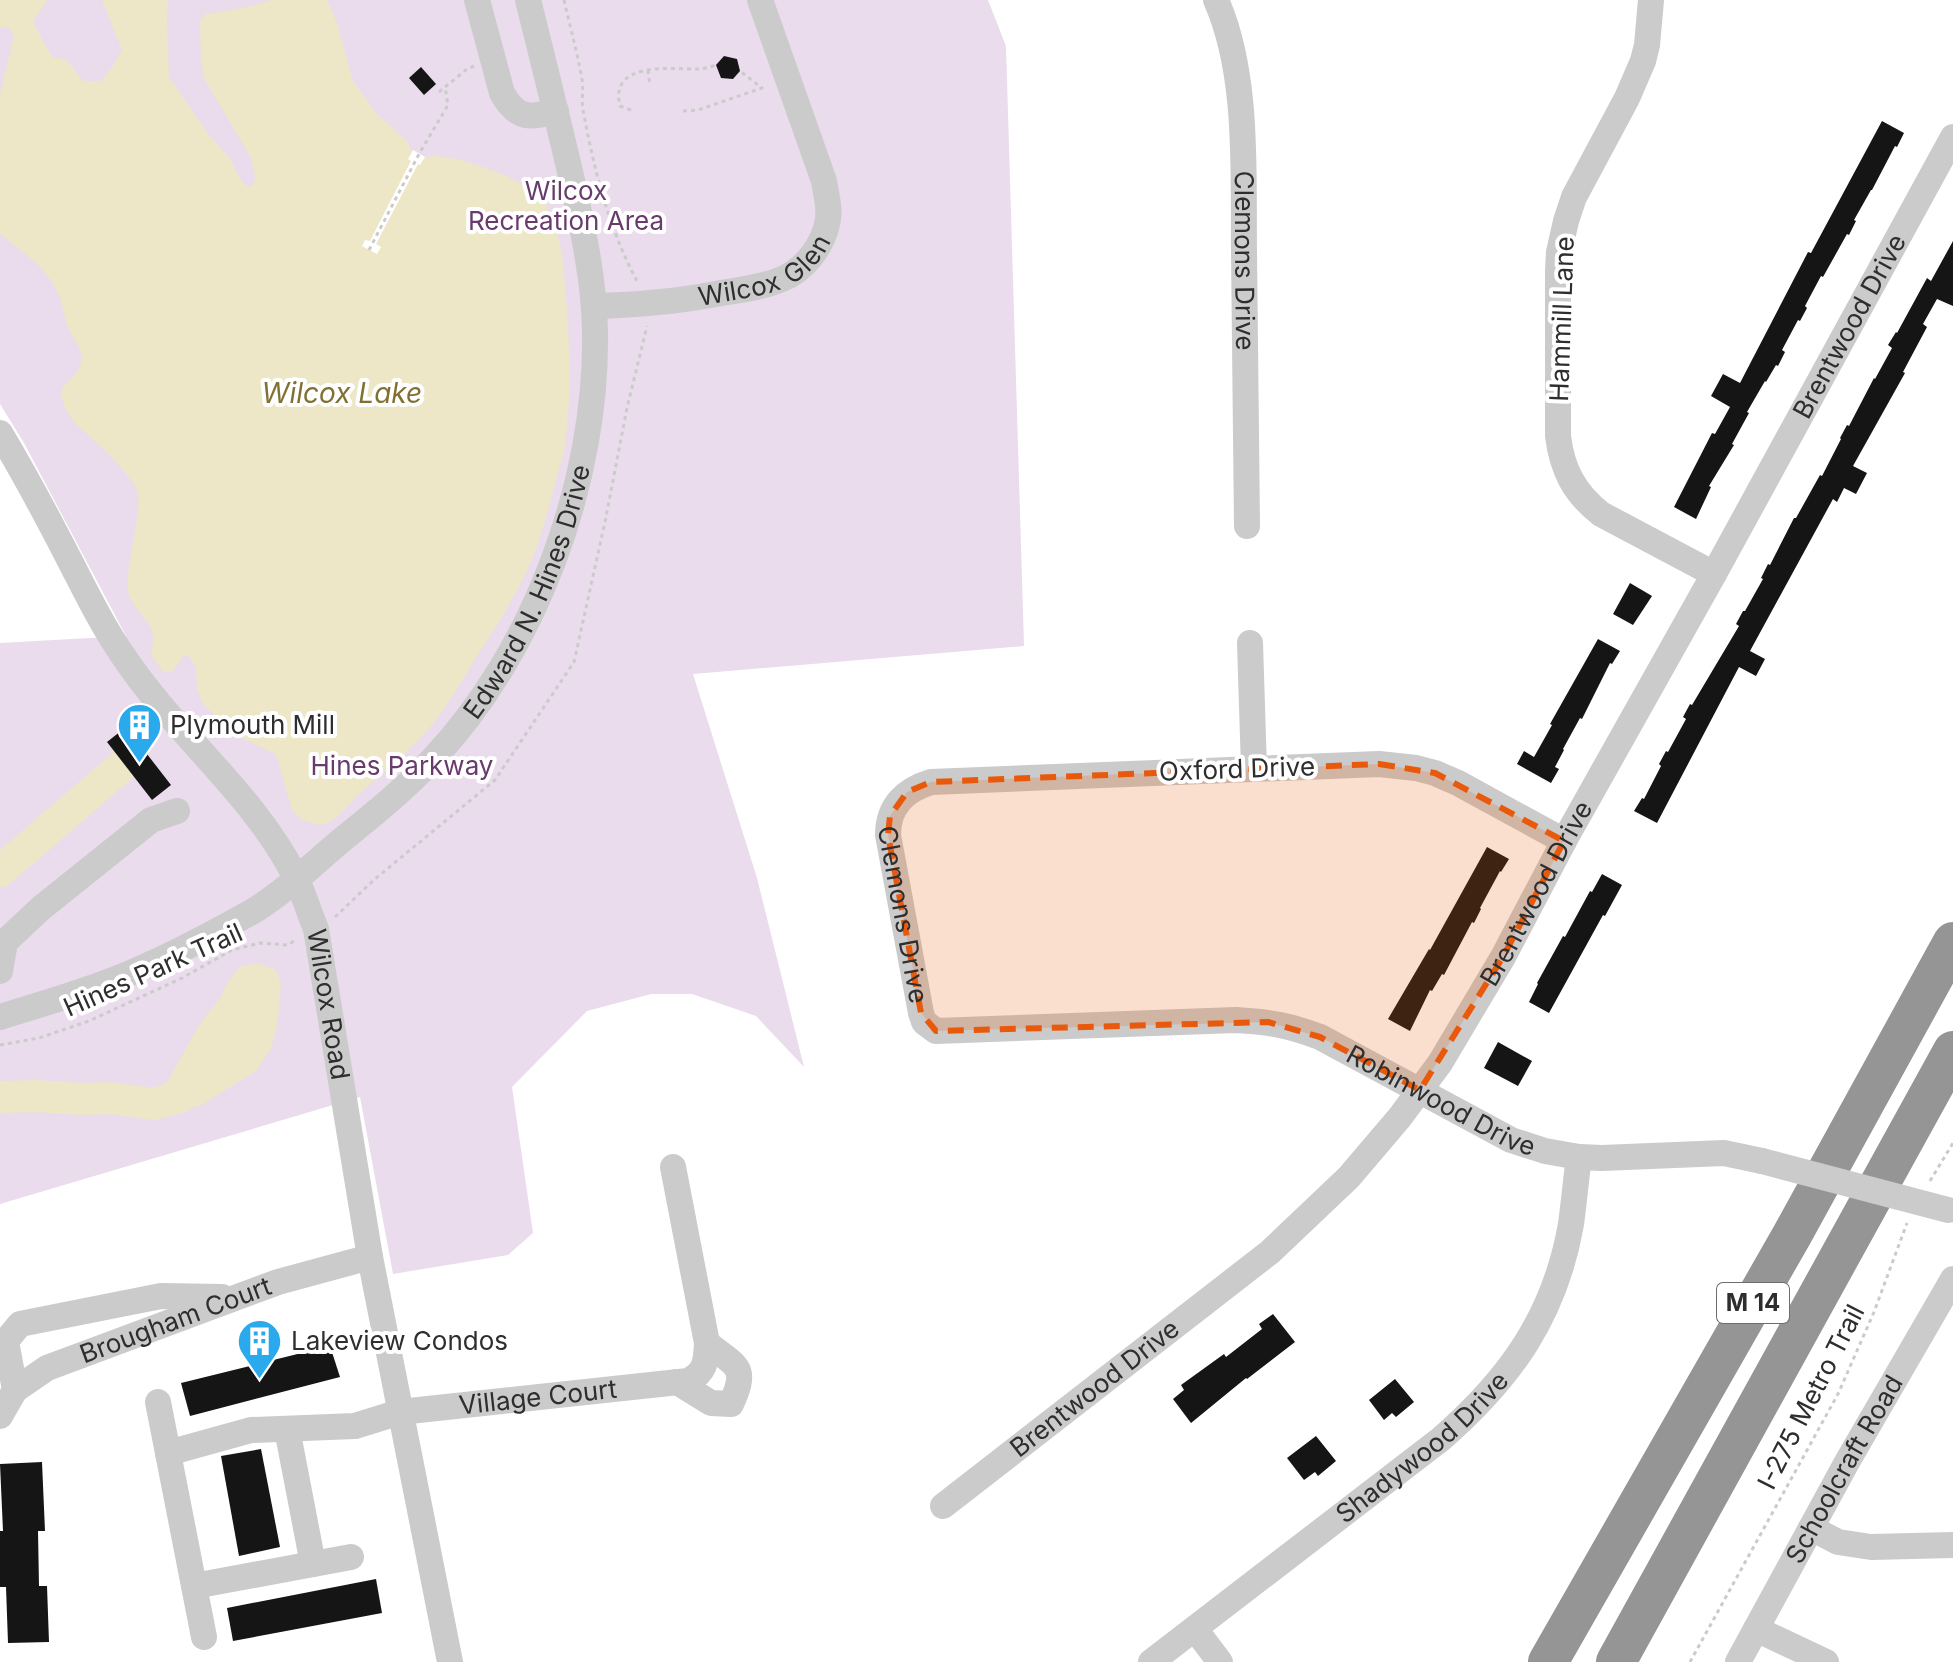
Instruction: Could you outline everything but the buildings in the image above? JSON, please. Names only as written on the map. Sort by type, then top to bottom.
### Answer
[{"type":"highway","name":"M 14","points":[[1548,1662],[1792,1235],[1953,942]]},
{"type":"highway","name":"M 14","points":[[1616,1662],[1953,1051]]},
{"type":"street","points":[[477,0],[508,105],[527,116],[556,111]]},
{"type":"street","name":"Edward N. Hines Drive","points":[[4,1016],[110,981],[174,954],[253,911],[296,879],[393,798],[433,759],[491,686],[525,628],[559,542],[574,493],[593,376],[595,334],[582,225],[528,0]]},
{"type":"street","name":"Wilcox Glen","points":[[594,306],[672,302],[783,279],[809,259],[821,242],[828,222],[824,181],[760,0]]},
{"type":"street","name":"Clemons Drive","points":[[1216,0],[1235,65],[1242,146],[1247,526]]},
{"type":"street","name":"Hammill Lane","points":[[1651,0],[1643,61],[1627,98],[1574,197],[1559,252],[1558,436],[1567,474],[1590,506],[1714,574]]},
{"type":"street","name":"Brentwood Drive","points":[[943,1506],[1270,1252],[1349,1177],[1400,1117],[1440,1063],[1503,957],[1953,137]]},
{"type":"street","name":"Wilcox Road","points":[[0,433],[123,656],[270,835],[296,879],[316,929],[370,1257],[450,1662]]},
{"type":"street","points":[[1250,643],[1254,769]]},
{"type":"street","name":"Oxford Drive","points":[[898,801],[917,786],[931,782],[1379,764],[1416,768],[1458,783],[1564,841]]},
{"type":"street","name":"Clemons Drive","points":[[898,801],[890,816],[888,835],[921,1013],[929,1027]]},
{"type":"street","points":[[0,971],[5,942],[40,909],[151,820],[177,811]]},
{"type":"street","points":[[0,983],[4,1016]]},
{"type":"street","name":"Robinwood Drive","points":[[929,1027],[943,1032],[1236,1020],[1268,1022],[1320,1037],[1511,1140],[1545,1151],[1579,1157],[1724,1153],[1950,1210]]},
{"type":"street","name":"Shadywood Drive","points":[[1151,1662],[1441,1439],[1498,1383],[1530,1338],[1553,1289],[1571,1224],[1579,1157]]},
{"type":"street","points":[[673,1167],[707,1343],[703,1369],[688,1381],[677,1382]]},
{"type":"street","name":"Brougham Court","points":[[0,1416],[15,1390],[47,1368],[278,1282],[370,1257]]},
{"type":"street","name":"Schoolcraft Road","points":[[1738,1662],[1847,1462],[1953,1279]]},
{"type":"street","points":[[15,1390],[6,1341],[20,1324],[161,1296],[235,1298]]},
{"type":"street","points":[[677,1382],[711,1403],[731,1404],[741,1383],[738,1368],[707,1343]]},
{"type":"street","name":"Village Court","points":[[168,1453],[251,1430],[355,1426],[400,1412],[677,1382]]},
{"type":"street","points":[[158,1402],[204,1637]]},
{"type":"street","points":[[287,1429],[313,1564]]},
{"type":"street","points":[[1811,1528],[1838,1542],[1871,1547],[1953,1545]]},
{"type":"street","points":[[194,1586],[351,1557]]},
{"type":"street","points":[[1195,1629],[1220,1662]]},
{"type":"street","points":[[1756,1629],[1826,1662]]},
{"type":"path","name":"Hines Park Trail","points":[[0,1045],[39,1038],[89,1021],[182,978],[232,950],[260,943],[288,945],[333,919],[375,879],[495,780],[574,662],[648,321],[644,293],[622,252],[607,213],[582,105],[583,82],[564,0]]},
{"type":"path","points":[[439,92],[467,69],[492,58]]},
{"type":"path","points":[[631,110],[620,106],[617,96],[626,78],[648,70],[670,67],[701,69],[716,65]]},
{"type":"path","points":[[648,70],[650,86]]},
{"type":"path","points":[[683,111],[698,110],[762,88],[740,71]]},
{"type":"path","points":[[369,250],[448,105],[445,86]]},
{"type":"path","points":[[1929,1183],[1953,1143]]},
{"type":"path","name":"I-275 Metro Trail","points":[[1690,1662],[1838,1394],[1874,1312],[1907,1223]]},
{"type":"highlighted area","points":[[1379,764],[1435,773],[1564,841],[1503,957],[1420,1090],[1320,1037],[1268,1022],[936,1031],[921,1013],[888,835],[890,816],[907,792],[931,782]]},
{"type":"green space","name":"Hines Parkway","points":[[0,0],[988,0],[1006,46],[1024,646],[693,674],[757,878],[804,1067],[756,1016],[692,994],[651,994],[587,1011],[512,1087],[533,1233],[508,1255],[393,1274],[360,1097],[0,1204],[0,643],[126,636],[24,443],[0,404]]},
{"type":"water","name":"Wilcox Lake","points":[[0,0],[47,0],[33,22],[52,57],[66,59],[83,81],[101,81],[122,50],[102,0],[168,0],[169,77],[208,134],[229,157],[242,182],[249,187],[253,185],[255,177],[251,158],[204,78],[200,21],[206,14],[271,0],[327,0],[337,23],[353,81],[375,112],[406,140],[413,152],[424,158],[433,156],[465,161],[510,178],[537,194],[552,217],[564,271],[569,393],[563,455],[538,543],[505,611],[438,717],[406,753],[337,816],[324,824],[309,822],[292,810],[276,754],[233,734],[204,705],[197,689],[196,668],[189,656],[184,655],[172,672],[163,672],[151,655],[152,630],[131,600],[128,589],[138,506],[135,486],[69,416],[62,393],[81,363],[80,349],[67,326],[54,285],[34,261],[0,234],[0,94],[14,36],[8,27],[0,28]]},
{"type":"water","points":[[260,964],[276,970],[281,983],[277,1027],[270,1050],[257,1070],[200,1106],[158,1109],[154,1104],[155,1096],[169,1079],[199,1025],[228,982],[242,965]]},
{"type":"pier","points":[[413,150],[425,157],[418,164],[376,244],[381,247],[377,254],[362,246],[365,240],[370,241],[411,161],[408,159]]},
{"type":"waterway","points":[[0,871],[122,766]]},
{"type":"waterway","points":[[0,1097],[110,1098],[154,1104],[179,1097],[192,1087]]},
{"type":"place","name":"Plymouth Mill","points":[[139,764]]},
{"type":"place","name":"Lakeview Condos","points":[[260,1380]]},
{"type":"park label","name":"Wilcox Recreation Area","points":[[566,206]]}]
